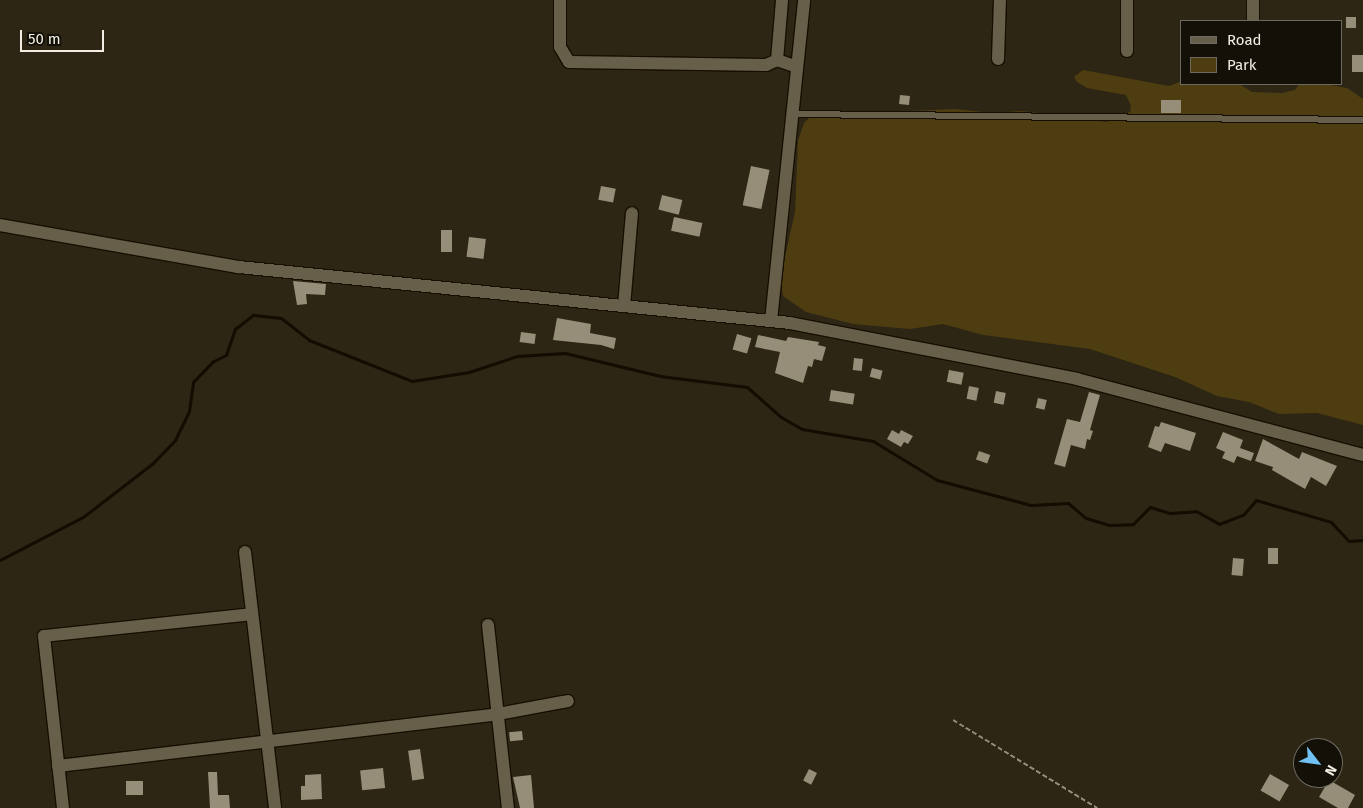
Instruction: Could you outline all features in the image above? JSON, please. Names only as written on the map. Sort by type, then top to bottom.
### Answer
[{"type":"street","points":[[560,0],[560,48],[569,62],[766,65],[776,60],[797,67]]},
{"type":"street","points":[[776,60],[782,0]]},
{"type":"street","points":[[770,321],[804,0]]},
{"type":"street","points":[[998,59],[1000,0]]},
{"type":"street","points":[[1127,0],[1127,52]]},
{"type":"street","points":[[1253,0],[1253,20]]},
{"type":"street","points":[[624,306],[632,213]]},
{"type":"street","points":[[0,225],[239,267],[770,321],[1077,380],[1363,455]]},
{"type":"street","points":[[245,552],[275,808]]},
{"type":"street","points":[[63,808],[44,636],[252,614]]},
{"type":"street","points":[[488,625],[508,808]]},
{"type":"street","points":[[58,766],[498,714],[568,701]]},
{"type":"lane","points":[[792,114],[1363,120]]},
{"type":"path","points":[[953,720],[1097,808]]},
{"type":"green space","points":[[1083,70],[1169,86],[1180,82],[1180,85],[1241,85],[1252,92],[1282,93],[1295,90],[1298,85],[1330,85],[1347,88],[1363,99],[1363,425],[1317,413],[1279,414],[1249,402],[1217,396],[1175,377],[1090,349],[983,335],[943,324],[910,329],[853,324],[806,312],[783,296],[780,279],[795,212],[798,141],[804,123],[812,115],[955,109],[992,113],[1022,111],[1106,122],[1130,112],[1131,106],[1126,95],[1087,88],[1077,82],[1074,77]]},
{"type":"building","points":[[1346,17],[1356,17],[1356,28],[1346,28]]},
{"type":"building","points":[[1352,55],[1363,55],[1363,72],[1352,72]]},
{"type":"building","points":[[900,95],[910,96],[909,105],[899,104]]},
{"type":"building","points":[[1161,100],[1181,100],[1181,113],[1161,113]]},
{"type":"building","points":[[751,166],[770,170],[761,209],[743,205]]},
{"type":"building","points":[[601,186],[616,189],[613,203],[598,200]]},
{"type":"building","points":[[662,195],[682,200],[679,215],[658,210]]},
{"type":"building","points":[[674,217],[702,223],[699,237],[671,231]]},
{"type":"building","points":[[441,230],[452,230],[452,252],[441,252]]},
{"type":"building","points":[[469,237],[486,239],[483,259],[467,257]]},
{"type":"building","points":[[293,281],[326,284],[325,295],[306,294],[307,304],[297,305]]},
{"type":"building","points":[[557,318],[591,324],[590,333],[616,338],[614,349],[601,345],[553,340]]},
{"type":"building","points":[[521,332],[536,334],[534,344],[520,342]]},
{"type":"building","points":[[737,334],[751,338],[747,354],[733,349]]},
{"type":"building","points":[[758,335],[786,341],[788,337],[819,342],[818,345],[826,347],[822,361],[814,359],[812,367],[808,366],[803,383],[775,373],[780,352],[755,347]]},
{"type":"building","points":[[854,358],[863,359],[862,371],[853,370]]},
{"type":"building","points":[[872,368],[883,371],[880,380],[870,377]]},
{"type":"building","points":[[949,370],[964,373],[961,385],[947,382]]},
{"type":"building","points":[[969,386],[979,388],[976,401],[967,399]]},
{"type":"building","points":[[831,390],[855,394],[853,405],[829,401]]},
{"type":"building","points":[[996,391],[1006,393],[1004,405],[994,403]]},
{"type":"building","points":[[1089,392],[1100,395],[1090,430],[1093,431],[1090,440],[1087,439],[1085,449],[1071,445],[1065,467],[1054,464],[1067,419],[1080,422]]},
{"type":"building","points":[[1038,398],[1047,400],[1045,410],[1036,408]]},
{"type":"building","points":[[1161,422],[1196,433],[1190,451],[1165,443],[1161,452],[1148,447],[1155,426],[1159,427]]},
{"type":"building","points":[[892,430],[899,434],[901,430],[913,436],[908,444],[904,442],[901,447],[887,439]]},
{"type":"building","points":[[1223,432],[1243,440],[1240,448],[1254,453],[1251,461],[1237,456],[1234,463],[1222,458],[1225,452],[1216,448]]},
{"type":"building","points":[[1263,439],[1299,459],[1302,452],[1337,466],[1326,486],[1311,477],[1305,489],[1272,470],[1273,467],[1255,461]]},
{"type":"building","points":[[979,451],[990,455],[987,464],[976,459]]},
{"type":"building","points":[[1268,548],[1278,548],[1278,564],[1268,564]]},
{"type":"building","points":[[1233,558],[1244,559],[1242,576],[1232,575]]},
{"type":"building","points":[[522,731],[523,740],[510,741],[509,732]]},
{"type":"building","points":[[420,749],[424,779],[412,780],[408,751]]},
{"type":"building","points":[[383,768],[385,788],[362,790],[360,770]]},
{"type":"building","points":[[809,769],[817,773],[811,785],[803,781]]},
{"type":"building","points":[[208,772],[217,772],[218,795],[229,795],[230,808],[210,808]]},
{"type":"building","points":[[321,774],[322,799],[301,800],[301,786],[305,786],[305,775]]},
{"type":"building","points":[[1270,774],[1289,785],[1280,801],[1260,790]]},
{"type":"building","points":[[531,775],[534,808],[520,808],[513,777]]},
{"type":"building","points":[[126,781],[143,781],[143,795],[126,795]]},
{"type":"building","points":[[1324,788],[1343,788],[1355,795],[1348,808],[1338,808],[1319,797]]},
{"type":"waterway","points":[[0,560],[83,517],[153,463],[175,440],[189,411],[193,382],[212,362],[226,355],[235,329],[253,315],[281,318],[309,340],[412,381],[469,372],[517,356],[565,353],[660,376],[747,387],[781,417],[802,429],[873,441],[937,480],[1031,505],[1068,503],[1086,518],[1109,525],[1133,524],[1150,507],[1170,513],[1196,511],[1219,524],[1243,515],[1256,500],[1331,522],[1349,541],[1363,540]]}]
